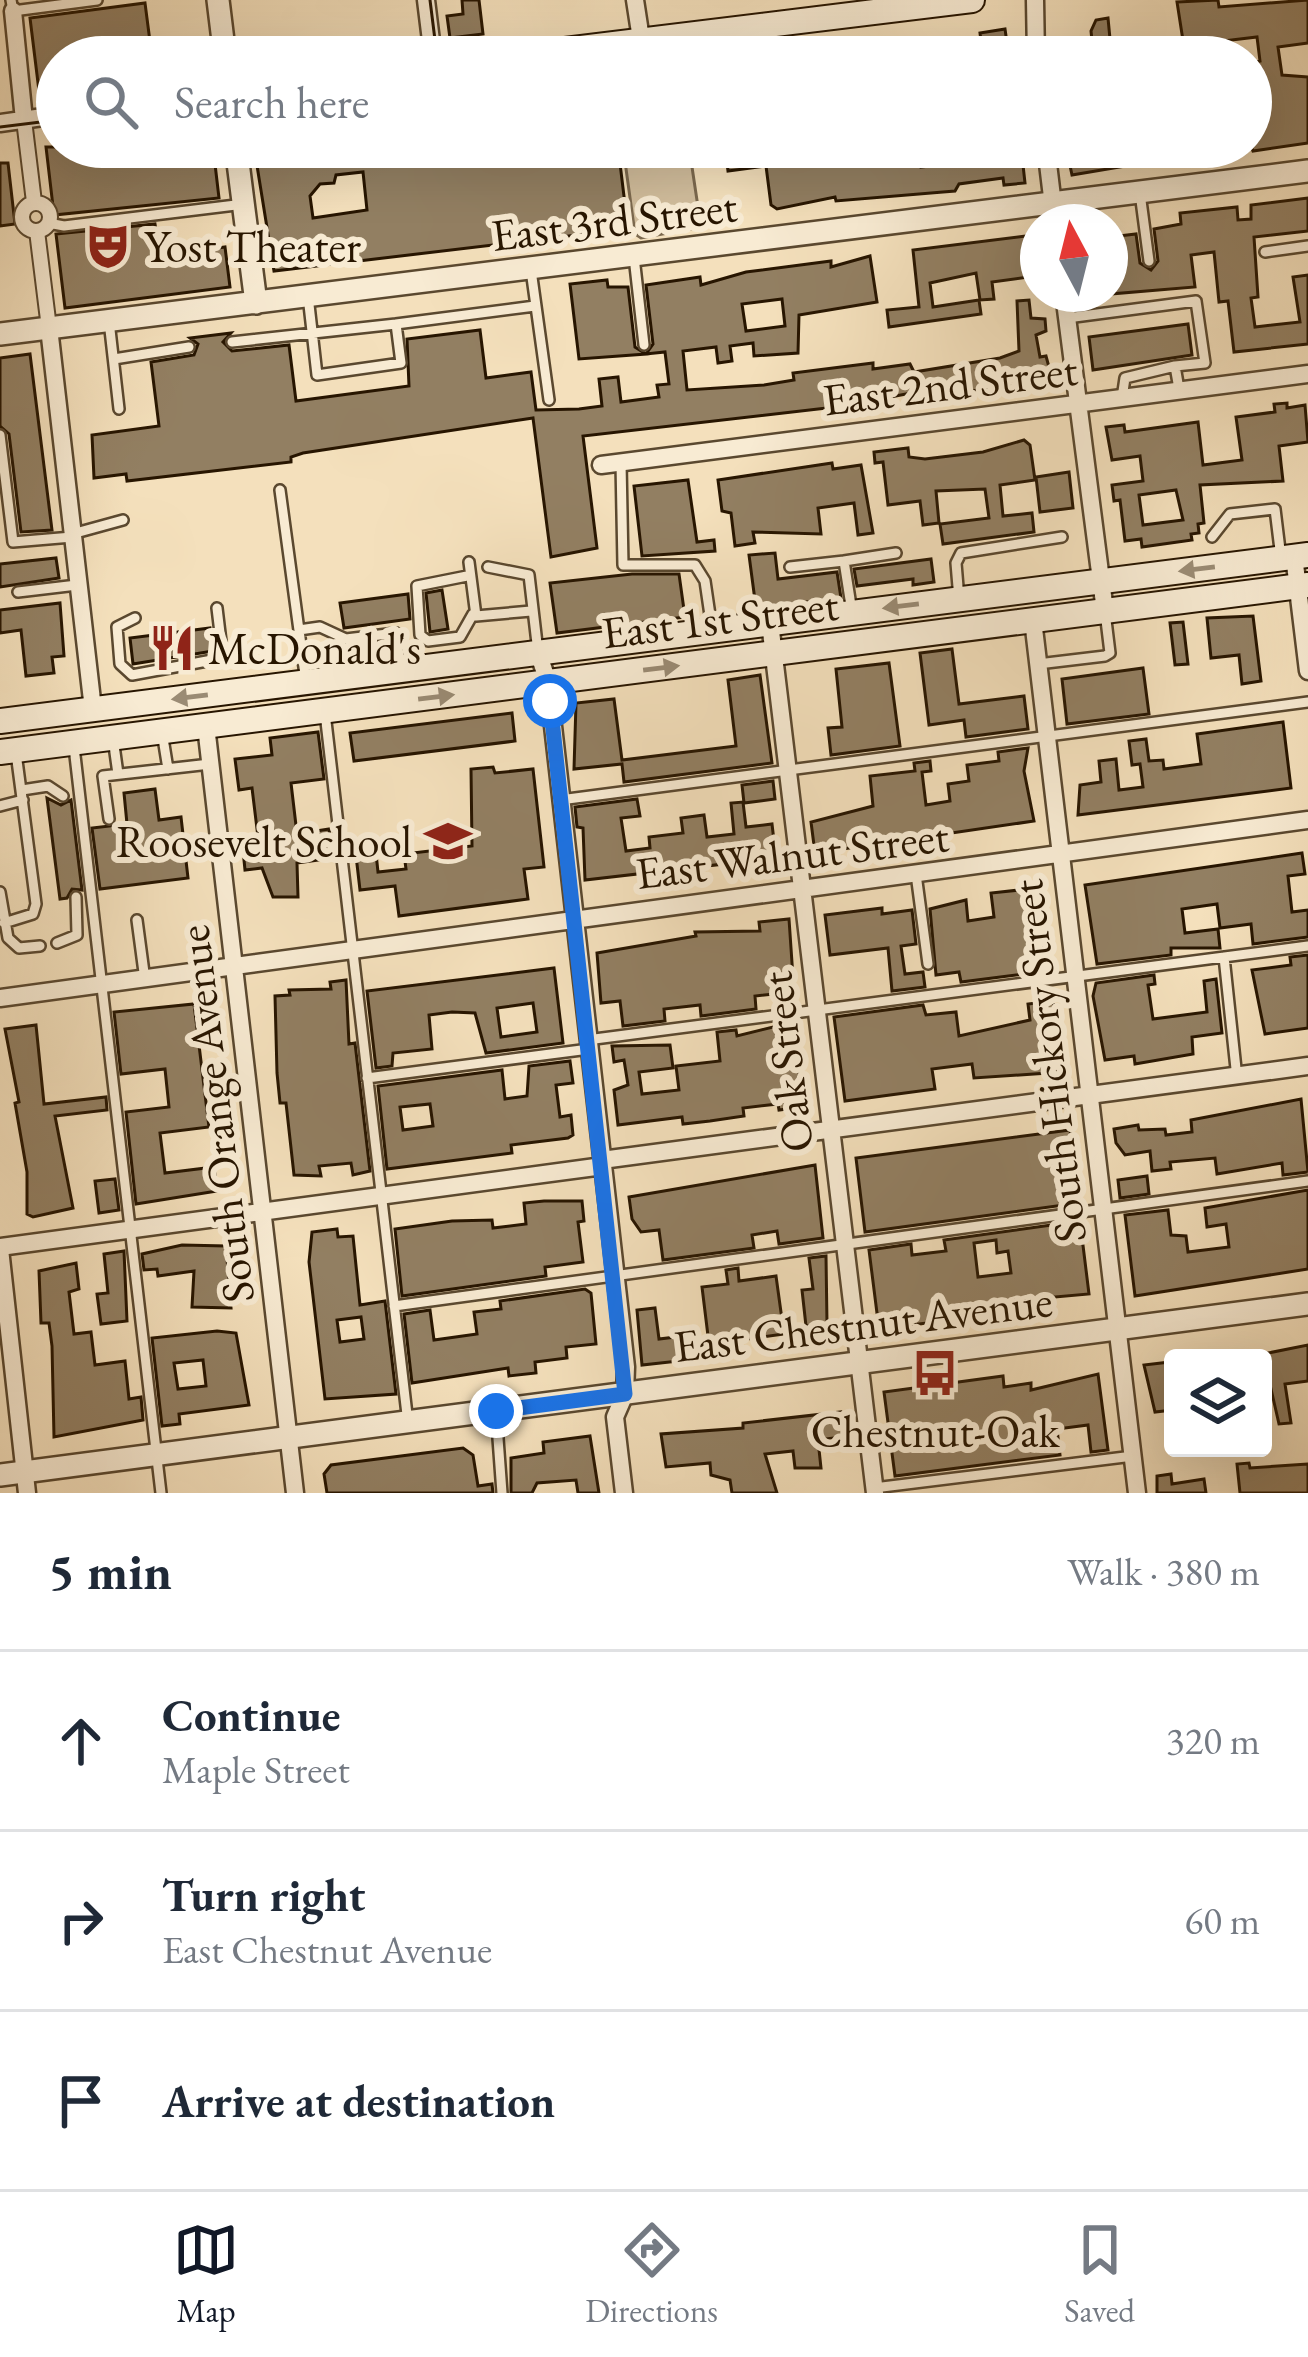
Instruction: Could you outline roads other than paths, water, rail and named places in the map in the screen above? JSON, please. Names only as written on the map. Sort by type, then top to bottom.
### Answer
[{"type":"main road","points":[[689,36],[841,7],[962,1]]},
{"type":"main road","name":"East 1st Street","points":[[0,721],[1294,556]]},
{"type":"main road","name":"East 1st Street","points":[[8,751],[1303,586]]},
{"type":"street","points":[[218,0],[222,36]]},
{"type":"street","points":[[426,0],[430,36]]},
{"type":"street","points":[[635,0],[636,36]]},
{"type":"street","points":[[1034,36],[1031,13],[1036,0]]},
{"type":"street","points":[[12,6],[34,202],[21,218],[43,227]]},
{"type":"street","points":[[0,123],[36,118]]},
{"type":"street","points":[[239,168],[256,303]]},
{"type":"street","points":[[1049,168],[1053,204]]},
{"type":"street","name":"East 3rd Street","points":[[1093,204],[1140,193],[1308,171]]},
{"type":"street","points":[[34,202],[47,208],[43,227],[49,328],[94,709]]},
{"type":"street","name":"East 3rd Street","points":[[0,334],[634,257],[1020,217]]},
{"type":"street","points":[[1066,312],[1105,611]]},
{"type":"street","name":"East 2nd Street","points":[[601,465],[1308,374]]},
{"type":"street","points":[[1294,556],[1303,586],[1308,671]]},
{"type":"street","name":"South Hickory Street","points":[[1033,620],[1137,1493]]},
{"type":"street","name":"Oak Street","points":[[770,623],[874,1491]]},
{"type":"street","points":[[538,652],[548,682],[616,1277],[625,1394],[615,1417],[624,1493]]},
{"type":"street","name":"South Orange Avenue","points":[[206,726],[295,1493]]},
{"type":"street","name":"East Walnut Street","points":[[0,998],[1308,820]]},
{"type":"street","points":[[25,1483],[0,1248],[1308,1066]]},
{"type":"street","name":"East Chestnut Avenue","points":[[0,1475],[25,1483],[157,1456],[1308,1304]]},
{"type":"lane","points":[[12,6],[97,0]]},
{"type":"lane","points":[[1140,193],[1149,261]]},
{"type":"lane","points":[[43,227],[244,204]]},
{"type":"lane","points":[[1265,252],[1308,246]]},
{"type":"lane","points":[[634,257],[644,345]]},
{"type":"lane","points":[[531,270],[549,400]]},
{"type":"lane","points":[[308,296],[317,375],[401,363],[396,324]]},
{"type":"lane","points":[[1067,318],[1196,301],[1205,363],[1125,378],[1122,398]]},
{"type":"lane","points":[[232,342],[535,306]]},
{"type":"lane","points":[[109,321],[119,409]]},
{"type":"lane","points":[[113,359],[188,347]]},
{"type":"lane","points":[[1175,366],[1179,391]]},
{"type":"lane","points":[[0,435],[13,542],[72,536],[123,520]]},
{"type":"lane","points":[[621,463],[623,566],[695,565],[705,581],[712,630]]},
{"type":"lane","points":[[280,490],[306,682]]},
{"type":"lane","points":[[1212,537],[1230,514],[1275,509],[1294,556]]},
{"type":"lane","points":[[959,599],[956,562],[961,553],[1062,537]]},
{"type":"lane","points":[[790,567],[896,553]]},
{"type":"lane","points":[[844,561],[852,612]]},
{"type":"lane","points":[[467,575],[417,586],[420,635],[428,641],[460,637],[473,614],[469,562]]},
{"type":"lane","points":[[488,567],[529,575],[538,652]]},
{"type":"lane","points":[[18,592],[77,585]]},
{"type":"lane","points":[[135,618],[118,627],[116,634],[120,664],[132,675],[223,658],[217,608]]},
{"type":"lane","points":[[473,614],[531,610]]},
{"type":"lane","points":[[1038,664],[1110,653],[1105,611]]},
{"type":"lane","points":[[299,630],[320,627],[346,639],[396,633],[401,670]]},
{"type":"lane","points":[[560,800],[1308,702]]},
{"type":"lane","points":[[325,711],[408,1423]]},
{"type":"lane","points":[[162,732],[168,769]]},
{"type":"lane","points":[[112,738],[118,774]]},
{"type":"lane","points":[[74,743],[161,1493]]},
{"type":"lane","points":[[4,922],[33,914],[35,904],[23,795],[8,751]]},
{"type":"lane","points":[[109,819],[103,776],[210,764]]},
{"type":"lane","points":[[0,806],[48,786],[63,796]]},
{"type":"lane","points":[[916,874],[928,964]]},
{"type":"lane","points":[[0,892],[8,938],[19,948],[40,946]]},
{"type":"lane","points":[[57,944],[77,935],[76,897]]},
{"type":"lane","points":[[137,920],[145,980]]},
{"type":"lane","points":[[367,1078],[816,1010],[1308,946]]},
{"type":"lane","points":[[1225,957],[1237,1078]]},
{"type":"lane","points":[[394,1306],[1308,1181]]},
{"type":"lane","points":[[496,1411],[502,1493]]},
{"type":"lane","points":[[874,1491],[1132,1456]]},
{"type":"tram line","points":[[430,0],[434,36]]},
{"type":"tram line","points":[[0,127],[36,123]]},
{"type":"place","name":"Yost Theater","points":[[108,246]]},
{"type":"place","name":"McDonald's","points":[[172,648]]},
{"type":"place","name":"Roosevelt School","points":[[448,841]]},
{"type":"place","name":"Chestnut-Oak","points":[[935,1373]]}]
